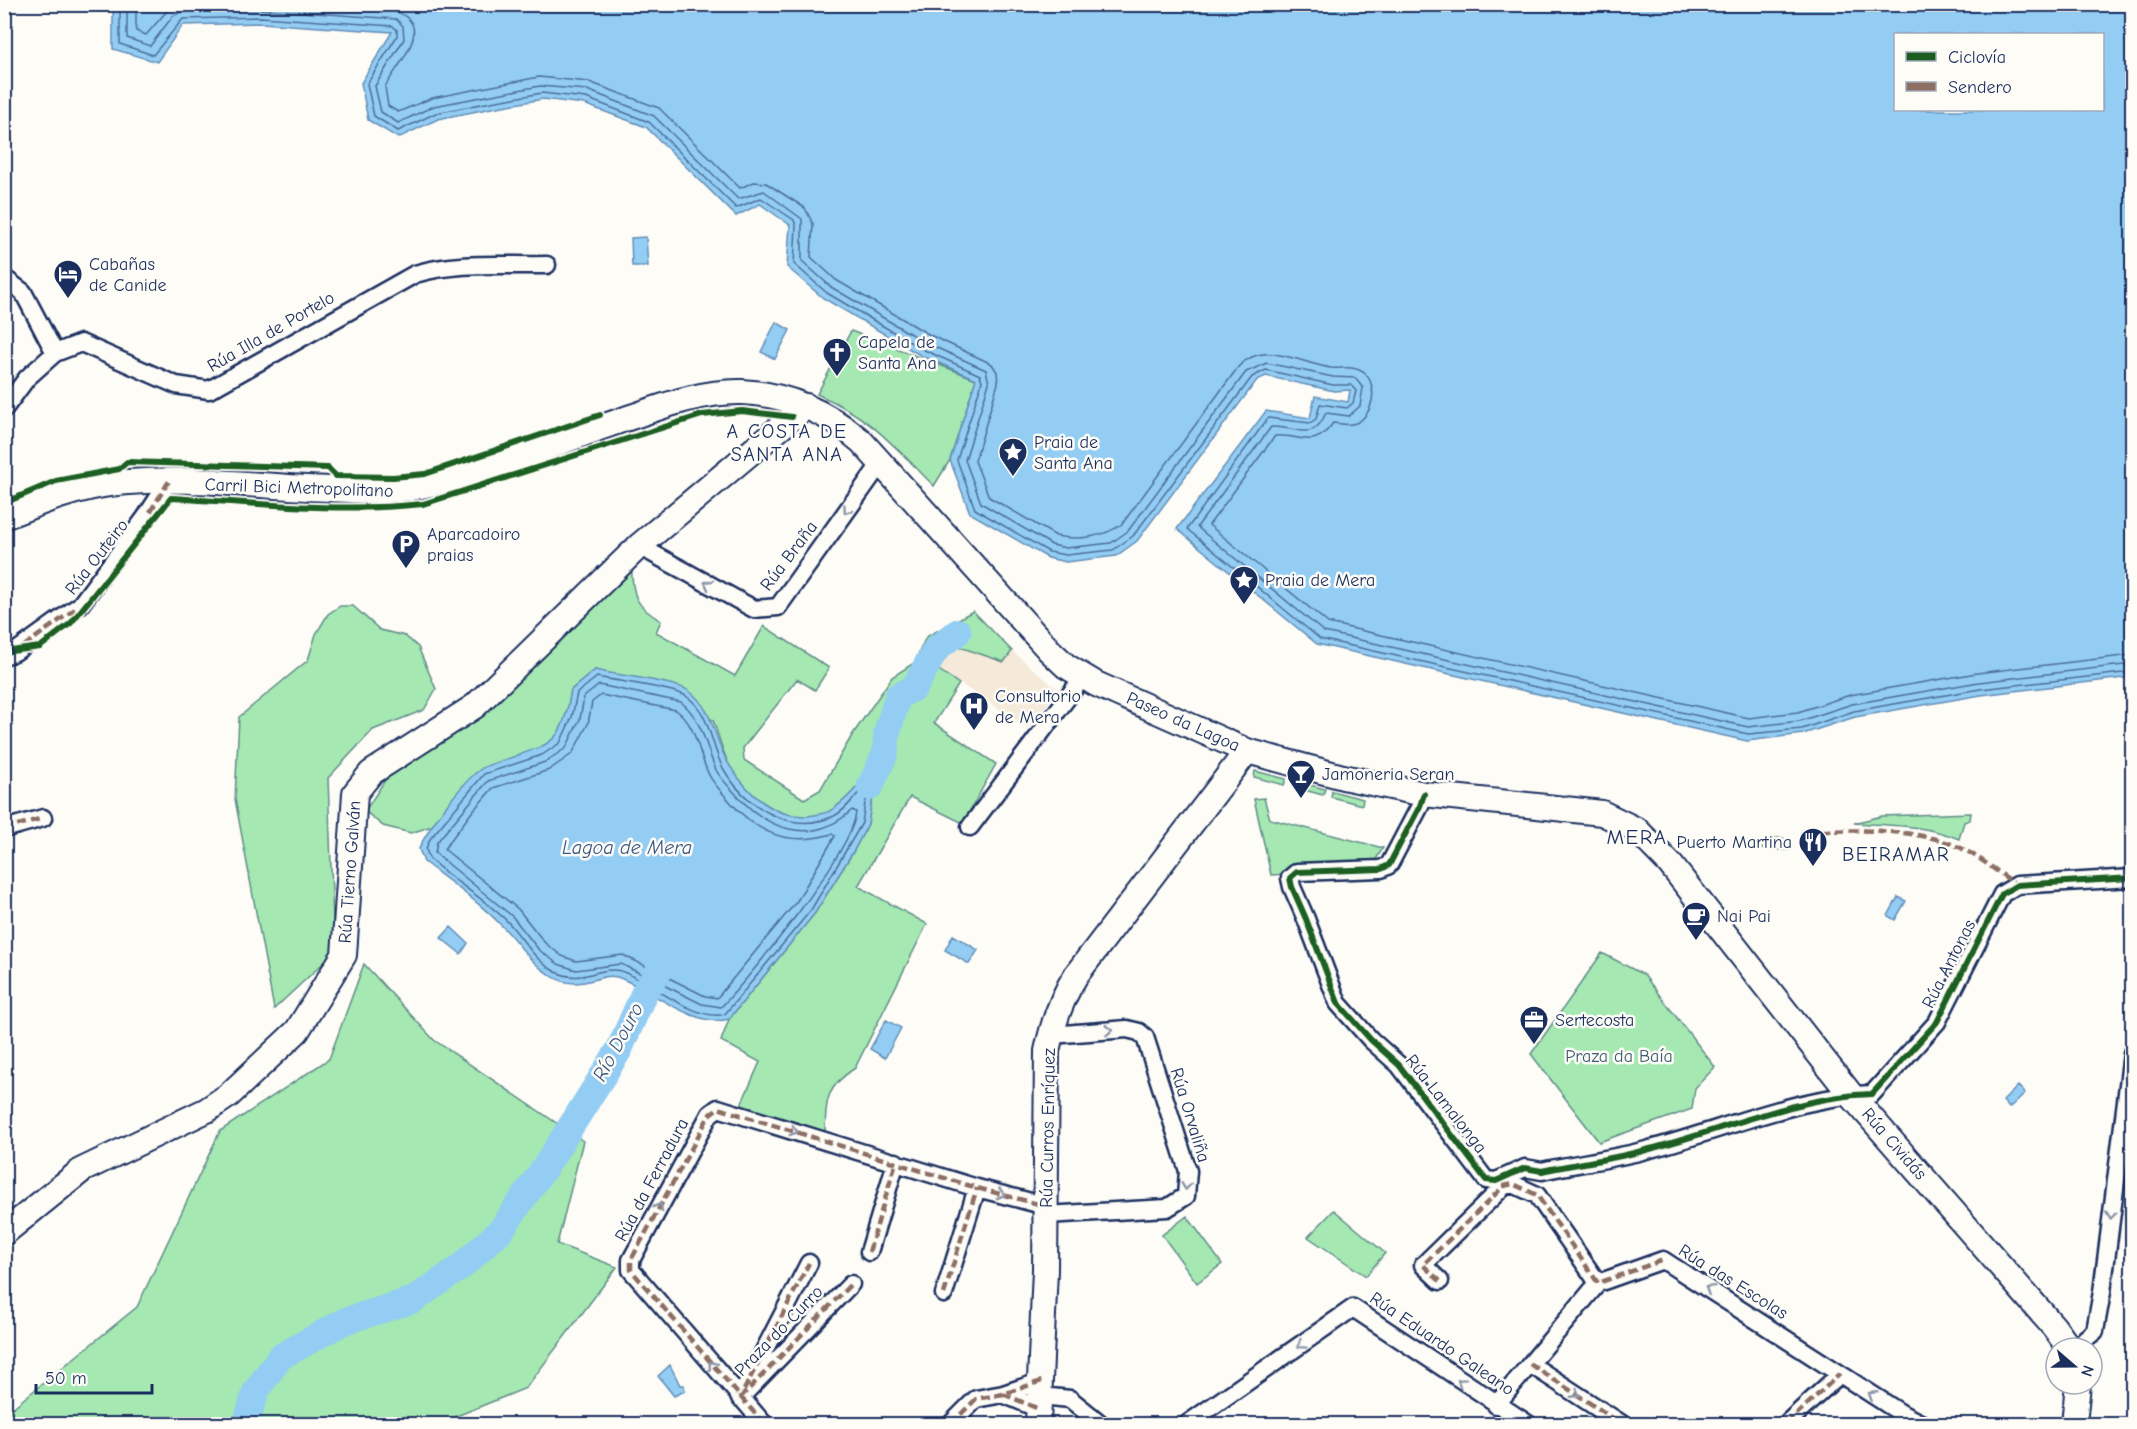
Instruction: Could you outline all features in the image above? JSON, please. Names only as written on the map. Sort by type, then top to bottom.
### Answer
[{"type":"main road","name":"Paseo da Lagoa","points":[[4,517],[64,494],[116,483],[169,482],[370,490],[420,486],[471,473],[686,399],[742,392],[766,395],[806,406],[836,420],[881,463],[1049,650],[1083,677],[1247,751],[1343,777],[1424,794],[1602,813],[1637,830],[1658,850]]},
{"type":"main road","name":"Rúa Tierno Galván","points":[[4,1233],[82,1170],[207,1110],[222,1100],[297,1031],[344,955],[355,793],[371,773],[475,706],[639,546],[806,406]]},
{"type":"main road","name":"Rúa Curros Enríquez","points":[[1040,1403],[1046,1211],[1047,1051],[1051,1035],[1064,996],[1076,975],[1247,751]]},
{"type":"main road","name":"Rúa Cividás","points":[[1658,850],[1851,1095],[2054,1327],[2065,1336]]},
{"type":"main road","points":[[2074,1425],[2077,1396]]},
{"type":"street","name":"Rúa Illa de Portelo","points":[[4,410],[27,378],[55,353],[81,343],[176,385],[209,390],[415,274],[435,268],[472,265],[547,265]]},
{"type":"street","points":[[4,278],[23,292],[55,353]]},
{"type":"street","name":"Rúa Braña","points":[[639,546],[754,609],[778,607],[881,463]]},
{"type":"street","name":"Rúa Outeiro","points":[[4,656],[15,652],[80,605],[169,482]]},
{"type":"street","points":[[970,827],[1083,677]]},
{"type":"street","name":"Rúa Lamalonga","points":[[1424,794],[1389,865],[1381,869],[1297,872],[1290,879],[1338,1003],[1371,1040],[1399,1065],[1486,1180],[1496,1181],[1525,1168],[1542,1171],[1650,1149],[1745,1119],[1851,1095]]},
{"type":"street","points":[[4,829],[43,818]]},
{"type":"street","name":"Rúa Antonas","points":[[1851,1095],[1872,1094],[1937,1022],[2002,894],[2017,885],[2133,878]]},
{"type":"street","name":"Rúa Orvaliña","points":[[1046,1211],[1167,1208],[1186,1196],[1188,1171],[1145,1037],[1139,1032],[1127,1029],[1051,1035]]},
{"type":"street","points":[[2089,1336],[2095,1331],[2126,1154],[2133,1053]]},
{"type":"street","name":"Rúa da Ferradura","points":[[764,1425],[631,1270],[630,1260],[710,1113],[718,1108],[896,1162],[1046,1211]]},
{"type":"street","points":[[869,1252],[896,1162]]},
{"type":"street","points":[[1440,1281],[1423,1265],[1504,1186],[1513,1184],[1537,1195],[1598,1283],[1496,1405]]},
{"type":"street","points":[[944,1294],[977,1188]]},
{"type":"street","name":"Rúa das Escolas","points":[[1598,1283],[1663,1260],[1922,1425]]},
{"type":"street","name":"Praza do Curro","points":[[740,1398],[809,1263]]},
{"type":"street","name":"Praza do Curro","points":[[740,1398],[852,1284]]},
{"type":"street","name":"Rúa Eduardo Galeano","points":[[1187,1425],[1353,1308],[1528,1425]]},
{"type":"street","name":"Rúa Eduardo Galeano","points":[[1530,1364],[1622,1425]]},
{"type":"street","points":[[1786,1425],[1840,1374]]},
{"type":"street","points":[[1003,1394],[1040,1403]]},
{"type":"street","points":[[951,1425],[976,1399],[1003,1394],[1040,1403],[1070,1399],[1101,1425]]},
{"type":"shaded area","points":[[957,646],[1004,662],[1012,651],[1058,690],[1028,728],[936,668]]},
{"type":"green space","points":[[851,331],[976,379],[950,460],[934,486],[881,434],[852,412],[817,394]]},
{"type":"green space","points":[[631,565],[637,599],[645,610],[661,621],[656,632],[735,676],[764,626],[829,668],[815,690],[797,679],[743,748],[744,760],[804,799],[820,790],[853,734],[892,677],[914,663],[926,637],[973,611],[1012,651],[1004,662],[957,646],[936,668],[959,684],[934,723],[996,764],[963,823],[910,797],[858,886],[927,924],[855,1068],[838,1081],[833,1088],[827,1103],[825,1133],[740,1107],[760,1062],[721,1041],[729,1019],[815,913],[853,852],[868,824],[871,804],[886,769],[880,754],[860,784],[833,809],[819,816],[788,815],[758,799],[735,776],[713,720],[612,674],[595,670],[571,690],[567,716],[556,739],[540,749],[508,759],[455,797],[432,826],[411,833],[383,826],[365,811],[400,757]]},
{"type":"green space","points":[[340,606],[353,606],[380,630],[405,636],[418,647],[436,689],[424,710],[373,730],[328,778],[334,953],[274,1009],[235,799],[239,717],[308,660],[316,634],[328,614]]},
{"type":"green space","points":[[1255,771],[1286,779],[1284,785],[1254,777]]},
{"type":"green space","points":[[1294,781],[1325,789],[1323,795],[1293,787]]},
{"type":"green space","points":[[1332,791],[1363,799],[1362,805],[1331,797]]},
{"type":"green space","points":[[1264,798],[1270,819],[1383,848],[1370,869],[1271,875],[1254,799]]},
{"type":"green space","points":[[1971,813],[1970,820],[1964,822],[1959,839],[1921,828],[1854,823],[1882,816]]},
{"type":"green space","points":[[1783,838],[1788,842],[1789,850],[1762,849],[1766,842]]},
{"type":"green space","name":"Praza da Baía","points":[[1602,953],[1644,975],[1715,1067],[1695,1088],[1692,1109],[1599,1142],[1531,1054]]},
{"type":"green space","points":[[364,964],[434,1040],[583,1141],[557,1244],[617,1267],[526,1388],[437,1424],[5,1424],[5,1414],[137,1307],[220,1131],[329,1059]]},
{"type":"green space","points":[[1334,1210],[1385,1253],[1366,1276],[1308,1237]]},
{"type":"green space","points":[[1187,1216],[1222,1264],[1197,1283],[1162,1235]]},
{"type":"water","points":[[113,5],[2132,5],[2132,677],[1981,695],[1855,717],[1803,734],[1747,741],[1317,644],[1177,529],[1266,411],[1310,418],[1315,396],[1348,402],[1350,390],[1334,391],[1266,376],[1257,380],[1137,541],[1116,556],[1066,562],[1048,558],[970,513],[950,460],[976,379],[920,355],[823,298],[787,267],[790,225],[760,204],[736,216],[646,127],[584,104],[543,99],[438,119],[398,138],[368,120],[361,83],[392,32],[261,23],[183,25],[157,62],[113,49]]},
{"type":"water","points":[[646,237],[648,266],[632,266],[631,238]]},
{"type":"water","points":[[776,322],[790,330],[775,359],[761,352]]},
{"type":"water","name":"Lagoa de Mera","points":[[595,670],[659,682],[689,691],[704,708],[724,756],[737,776],[762,802],[783,813],[807,816],[830,811],[853,791],[881,753],[888,755],[886,769],[871,804],[868,824],[853,852],[815,913],[729,1019],[716,1021],[688,1014],[612,976],[571,983],[550,975],[524,952],[493,917],[424,862],[419,849],[446,806],[473,775],[486,766],[532,750],[552,740],[563,723],[571,690]]},
{"type":"water","points":[[1898,897],[1906,901],[1895,920],[1888,916]]},
{"type":"water","points":[[451,927],[468,943],[461,954],[441,938]]},
{"type":"water","points":[[953,935],[978,950],[969,964],[945,950]]},
{"type":"water","points":[[886,1020],[901,1028],[885,1058],[870,1049]]},
{"type":"water","points":[[2018,1086],[2025,1093],[2009,1108],[2003,1101]]},
{"type":"water","points":[[670,1365],[680,1385],[684,1385],[685,1391],[674,1396],[658,1376]]},
{"type":"waterway","name":"Río Douro","points":[[870,787],[885,754],[887,732],[898,696],[914,688],[936,649],[958,632]]},
{"type":"waterway","name":"Río Douro","points":[[246,1424],[256,1391],[280,1357],[345,1321],[413,1300],[461,1267],[501,1230],[547,1164],[619,1050],[645,991],[665,962]]},
{"type":"marked path","points":[[150,512],[169,481]]},
{"type":"marked path","points":[[24,646],[75,609]]},
{"type":"marked path","points":[[4,829],[43,818]]},
{"type":"marked path","points":[[1809,832],[1887,831],[1927,837],[1963,849],[2017,885]]},
{"type":"marked path","points":[[764,1424],[631,1270],[631,1260],[710,1114],[718,1108],[977,1188],[1046,1206]]},
{"type":"marked path","points":[[869,1252],[896,1162]]},
{"type":"marked path","points":[[1440,1281],[1423,1265],[1504,1186],[1513,1184],[1537,1195],[1598,1283],[1663,1260]]},
{"type":"marked path","points":[[944,1294],[977,1188]]},
{"type":"marked path","points":[[744,1390],[809,1263]]},
{"type":"marked path","points":[[740,1398],[851,1284]]},
{"type":"marked path","points":[[1530,1364],[1622,1424]]},
{"type":"marked path","points":[[1786,1424],[1840,1374]]},
{"type":"marked path","points":[[951,1424],[976,1399],[1003,1394],[1042,1381]]},
{"type":"marked path","points":[[1003,1394],[1039,1409]]},
{"type":"cycle path","name":"Carril Bici Metropolitano","points":[[4,652],[40,647],[71,623],[171,498],[360,508],[423,504],[702,415],[742,411],[792,417]]},
{"type":"cycle path","name":"Carril Bici Metropolitano","points":[[4,503],[56,481],[119,469],[127,462],[328,468],[336,476],[393,477],[425,474],[600,415]]},
{"type":"cycle path","points":[[1424,794],[1389,865],[1381,869],[1297,872],[1290,878],[1338,1003],[1371,1040],[1399,1065],[1486,1180],[1496,1181],[1525,1168],[1542,1171],[1623,1156],[1788,1108],[1845,1096],[1872,1094],[1937,1022],[2002,894],[2017,885],[2132,878]]},
{"type":"place","name":"Cabañas de Canide","points":[[68,300]]},
{"type":"place","name":"Capela de Santa Ana","points":[[837,378]]},
{"type":"place","name":"Praia de Santa Ana","points":[[1013,478]]},
{"type":"place","name":"Aparcadoiro praias","points":[[406,570]]},
{"type":"place","name":"Praia de Mera","points":[[1244,606]]},
{"type":"place","name":"Consultorio de Mera","points":[[974,732]]},
{"type":"place","name":"Jamoneria Seran","points":[[1301,800]]},
{"type":"place","name":"Puerto Martina","points":[[1813,868]]},
{"type":"place","name":"Nai Pai","points":[[1696,942]]},
{"type":"place","name":"Sertecosta","points":[[1534,1046]]},
{"type":"district","name":"A COSTA DE SANTA ANA","points":[[787,442]]},
{"type":"district","name":"MERA","points":[[1637,837]]},
{"type":"district","name":"BEIRAMAR","points":[[1896,854]]}]
